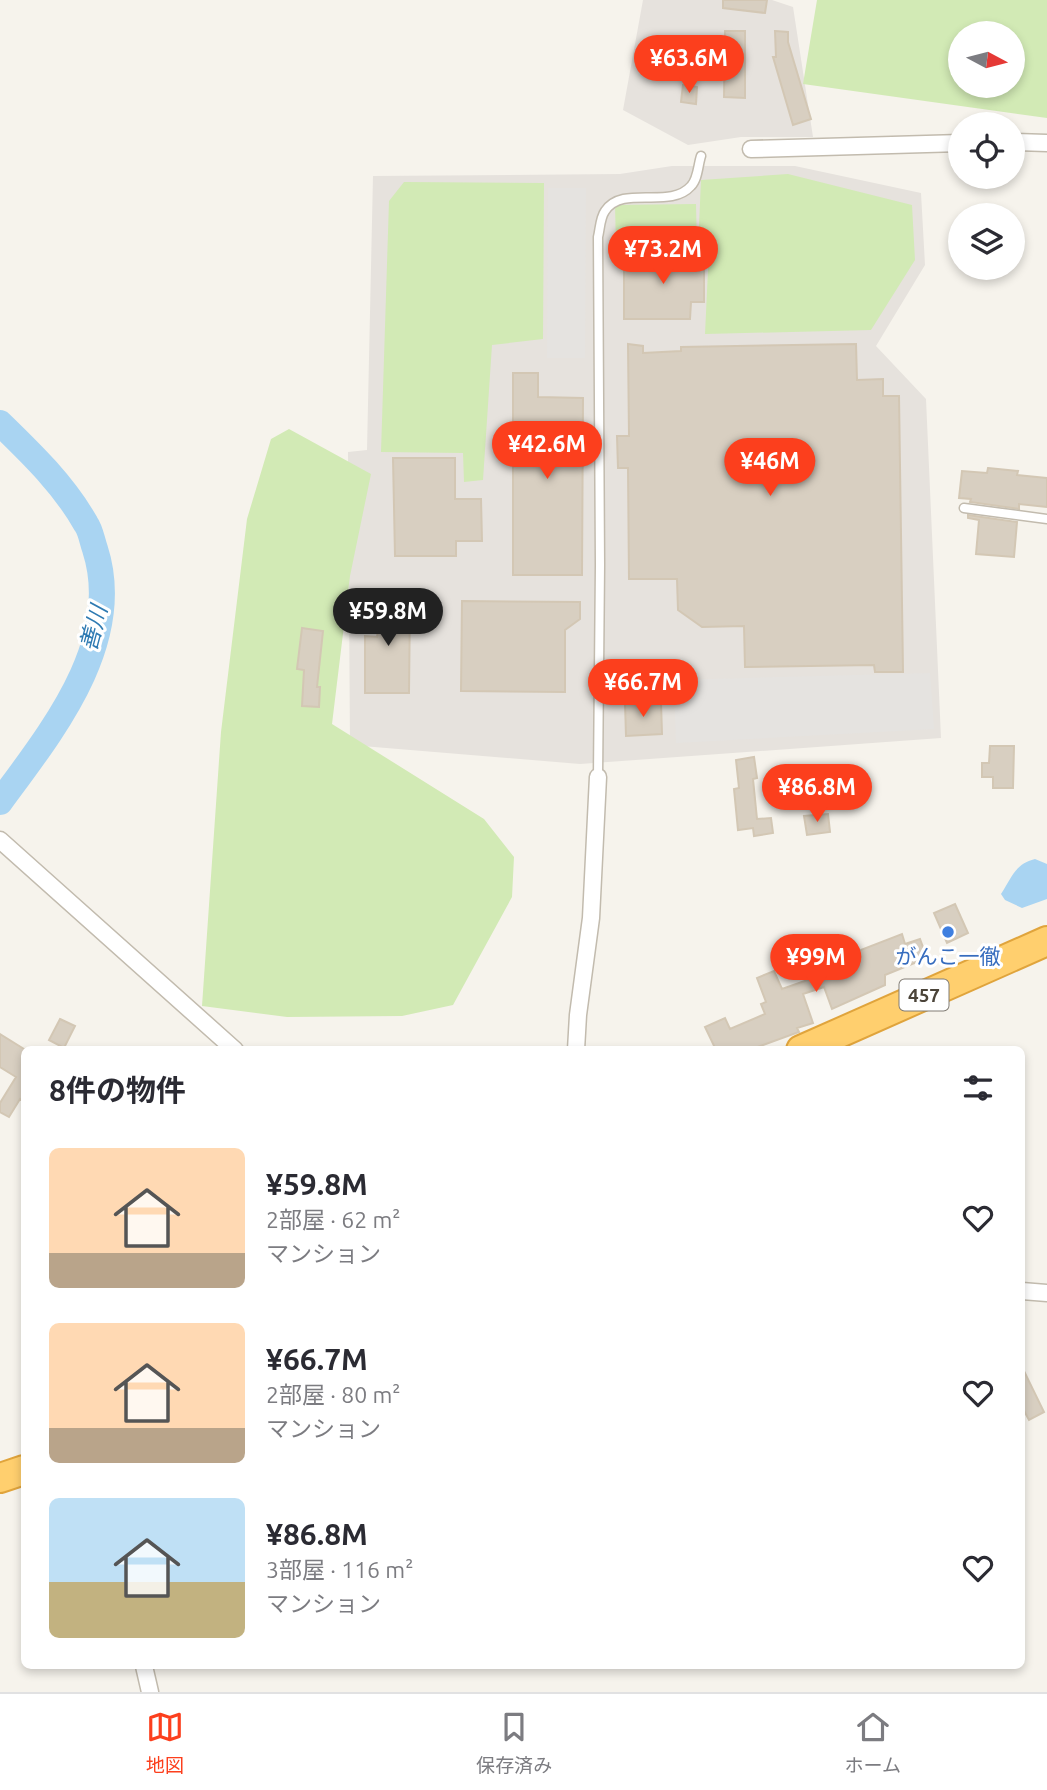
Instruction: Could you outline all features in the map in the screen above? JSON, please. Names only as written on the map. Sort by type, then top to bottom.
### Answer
[{"type":"highway","name":"457","points":[[810,1046],[1047,941]]},
{"type":"highway","points":[[0,1478],[21,1471]]},
{"type":"street","points":[[1025,142],[1047,142]]},
{"type":"street","points":[[751,149],[948,143]]},
{"type":"street","points":[[576,1046],[591,918],[598,777]]},
{"type":"street","points":[[0,840],[230,1046]]},
{"type":"street","points":[[1025,1292],[1047,1293]]},
{"type":"street","points":[[145,1669],[150,1692]]},
{"type":"lane","points":[[598,777],[598,237],[603,213],[611,204],[627,199],[678,195],[692,186],[701,156]]},
{"type":"lane","points":[[964,508],[1047,519]]},
{"type":"shaded area","points":[[643,0],[772,0],[793,7],[813,137],[741,137],[688,145],[623,110]]},
{"type":"shaded area","points":[[672,166],[795,166],[921,193],[925,265],[876,346],[926,399],[941,738],[580,764],[350,745],[348,452],[367,450],[373,176],[620,174]]},
{"type":"shaded area","points":[[548,188],[586,188],[585,358],[547,358]]},
{"type":"shaded area","points":[[930,673],[934,729],[676,743],[674,680]]},
{"type":"green space","points":[[817,0],[1047,0],[1047,118],[1025,115],[1025,112],[1004,112],[803,84]]},
{"type":"green space","points":[[788,174],[912,205],[915,260],[871,330],[705,334],[709,249],[698,248],[701,180]]},
{"type":"green space","points":[[404,182],[544,183],[543,339],[492,345],[483,480],[464,482],[463,453],[381,452],[389,201]]},
{"type":"green space","points":[[696,204],[697,247],[616,247],[615,205]]},
{"type":"green space","points":[[289,429],[371,474],[350,576],[332,724],[484,819],[514,857],[512,897],[453,1005],[402,1016],[287,1017],[202,1006],[221,732],[247,519],[271,439]]},
{"type":"water","points":[[1035,859],[1047,864],[1047,899],[1022,908],[1005,900],[1001,894],[1015,872],[1023,864]]},
{"type":"building","points":[[723,0],[767,0],[765,13],[723,8]]},
{"type":"building","points":[[725,31],[745,31],[745,98],[724,97]]},
{"type":"building","points":[[775,31],[788,32],[788,42],[811,119],[793,125],[773,57],[776,57]]},
{"type":"building","points":[[683,85],[697,87],[696,104],[681,102]]},
{"type":"building","points":[[674,254],[704,254],[704,302],[691,302],[690,319],[624,319],[624,257],[674,257]]},
{"type":"building","points":[[628,344],[643,346],[643,353],[681,351],[681,347],[856,344],[857,380],[883,379],[883,396],[899,396],[903,672],[875,672],[874,665],[745,667],[744,626],[702,627],[678,610],[677,579],[629,579],[628,468],[618,468],[617,436],[629,436]]},
{"type":"building","points":[[513,373],[538,373],[538,397],[583,398],[582,575],[513,575]]},
{"type":"building","points":[[393,458],[455,458],[455,499],[481,499],[482,541],[456,541],[456,556],[395,556]]},
{"type":"building","points":[[988,468],[1047,478],[1047,507],[1019,504],[1019,509],[959,498],[962,471],[987,473]]},
{"type":"building","points":[[968,515],[1017,522],[1014,557],[976,554],[979,520],[968,518]]},
{"type":"building","points":[[366,600],[410,601],[409,693],[365,693],[365,636],[377,637],[380,618],[365,616]]},
{"type":"building","points":[[462,601],[580,602],[580,619],[565,630],[565,692],[461,691]]},
{"type":"building","points":[[302,628],[323,631],[317,687],[320,687],[319,707],[302,706],[304,670],[297,669]]},
{"type":"building","points":[[661,702],[662,734],[626,736],[625,703]]},
{"type":"building","points":[[990,746],[1014,746],[1013,788],[993,788],[993,777],[982,777],[982,763],[989,763]]},
{"type":"building","points":[[754,757],[757,819],[771,818],[773,833],[754,836],[753,828],[738,830],[734,789],[739,788],[736,760]]},
{"type":"building","points":[[828,814],[830,832],[807,835],[804,816]]},
{"type":"building","points":[[955,904],[968,933],[947,943],[934,913]]},
{"type":"building","points":[[902,934],[905,944],[920,939],[927,958],[885,975],[885,985],[832,1009],[824,987],[803,994],[813,1023],[797,1028],[799,1032],[760,1046],[714,1046],[705,1027],[725,1018],[730,1029],[765,1014],[761,1004],[766,1002],[757,978],[774,971],[782,989],[819,976],[818,972],[855,957],[853,953]]},
{"type":"building","points":[[60,1019],[75,1026],[65,1046],[49,1040]]},
{"type":"building","points":[[0,1034],[21,1047],[21,1100],[9,1117],[0,1112],[0,1103],[16,1077],[0,1067]]},
{"type":"building","points":[[1025,1373],[1044,1412],[1029,1420],[1025,1413]]},
{"type":"waterway","name":"善川","points":[[0,423],[47,471],[68,496],[88,527],[102,584],[100,618],[92,651],[78,684],[41,746],[0,802]]},
{"type":"place","name":"がんこ一徹","points":[[948,932]]}]
